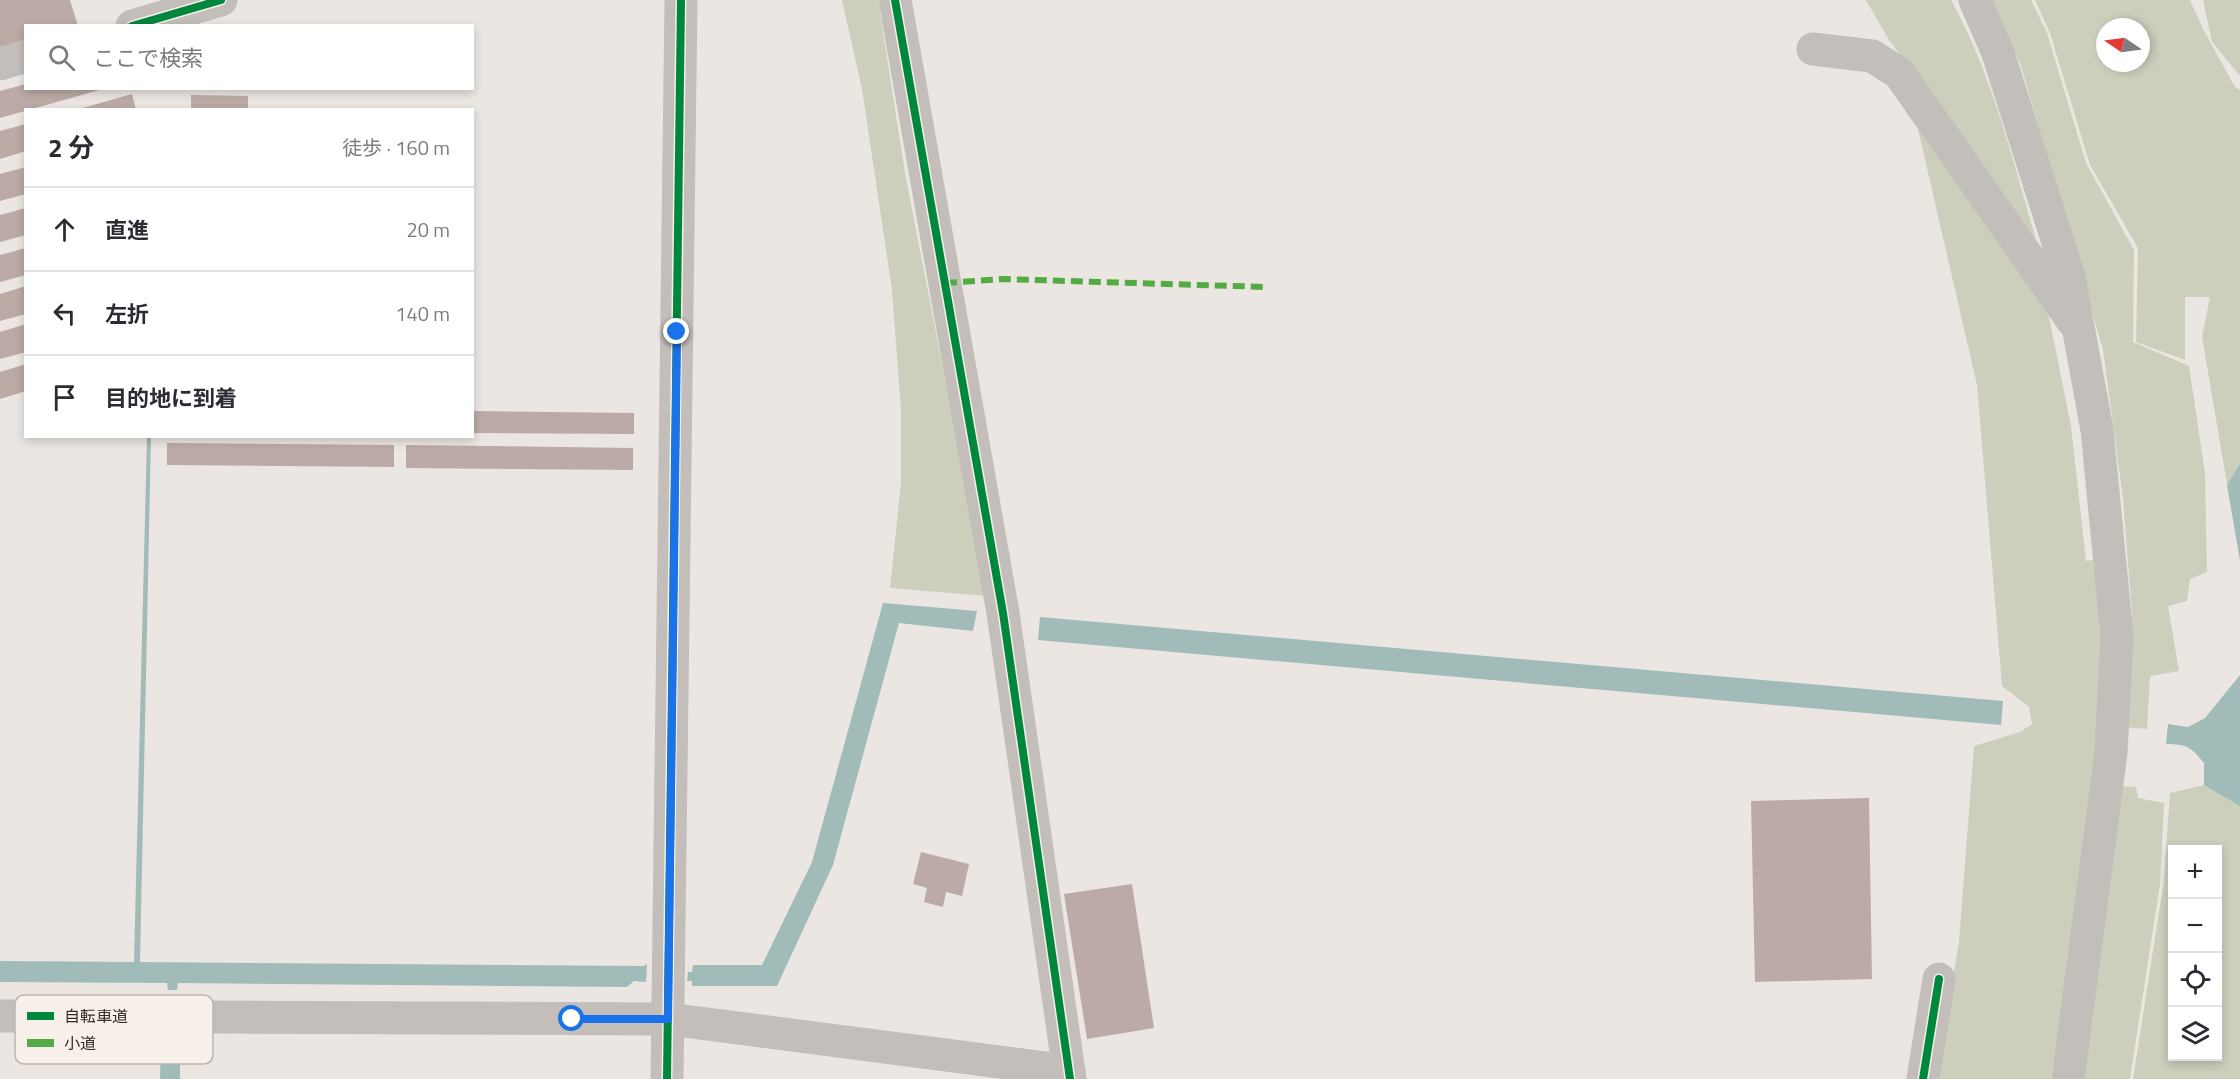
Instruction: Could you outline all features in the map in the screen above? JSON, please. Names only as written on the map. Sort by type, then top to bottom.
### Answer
[{"type":"street","points":[[139,24],[221,0]]},
{"type":"street","points":[[667,1079],[681,0]]},
{"type":"street","points":[[213,1017],[668,1019],[1069,1075],[1003,613],[895,0]]},
{"type":"street","points":[[1975,0],[1998,53],[2066,266],[2097,430],[2117,636],[2110,753],[2068,1079]]},
{"type":"street","points":[[1813,49],[1872,56],[1899,73],[2079,329]]},
{"type":"street","points":[[0,63],[24,57]]},
{"type":"street","points":[[1923,1079],[1939,979]]},
{"type":"street","points":[[0,1016],[15,1016]]},
{"type":"green space","points":[[842,0],[878,0],[905,173],[987,596],[890,588],[901,483],[901,410],[892,290],[862,89]]},
{"type":"green space","points":[[1866,0],[1951,0],[1990,87],[2036,239],[1889,40]]},
{"type":"green space","points":[[1992,0],[2031,0],[2047,33],[2086,163],[2134,250],[2133,342],[2189,366],[2205,473],[2207,572],[2190,579],[2187,601],[2168,606],[2179,671],[2150,676],[2147,729],[2124,727],[2132,613],[2123,499],[2103,350],[2021,66]]},
{"type":"green space","points":[[2035,0],[2190,0],[2235,87],[2240,90],[2240,560],[2202,337],[2210,297],[2185,297],[2185,360],[2136,342],[2138,248],[2090,165],[2050,33]]},
{"type":"green space","points":[[2203,0],[2240,0],[2240,76],[2212,42]]},
{"type":"green space","points":[[1918,129],[1926,133],[2048,312],[2071,426],[2086,561],[2093,560],[2102,642],[2097,751],[2077,916],[2051,1079],[1936,1079],[1959,942],[1974,746],[2020,732],[2032,724],[2029,707],[2002,686],[1977,385]]},
{"type":"green space","points":[[2204,763],[2240,791],[2240,1079],[2133,1079],[2164,880],[2170,793],[2204,785]]},
{"type":"green space","points":[[2117,786],[2136,787],[2138,798],[2164,803],[2160,884],[2130,1079],[2080,1079]]},
{"type":"water","points":[[147,438],[151,438],[140,962],[644,966],[647,964],[646,982],[634,981],[627,987],[178,983],[177,990],[168,990],[167,983],[0,982],[0,961],[134,962]]},
{"type":"water","points":[[2240,464],[2240,560],[2227,485]]},
{"type":"water","points":[[883,603],[977,611],[973,631],[899,623],[833,865],[777,986],[692,986],[692,981],[687,981],[688,972],[692,972],[693,965],[762,965],[812,862]]},
{"type":"water","points":[[1040,617],[2003,701],[2001,725],[1038,640]]},
{"type":"water","points":[[2240,675],[2240,806],[2204,785],[2204,763],[2196,753],[2184,746],[2166,744],[2168,724],[2188,727],[2205,718]]},
{"type":"water","points":[[160,1064],[180,1064],[180,1079],[160,1079]]},
{"type":"building","points":[[0,0],[70,0],[77,24],[24,24],[24,44],[0,51]]},
{"type":"building","points":[[24,85],[24,90],[99,90],[36,108],[24,108],[24,111],[0,118],[0,91]]},
{"type":"building","points":[[132,94],[136,108],[83,108]]},
{"type":"building","points":[[191,95],[248,96],[248,108],[191,108]]},
{"type":"building","points":[[24,125],[24,152],[0,159],[0,131]]},
{"type":"building","points":[[24,168],[24,195],[0,201],[0,174]]},
{"type":"building","points":[[24,209],[24,236],[0,242],[0,215]]},
{"type":"building","points":[[24,249],[24,276],[0,282],[0,255]]},
{"type":"building","points":[[24,287],[24,315],[0,321],[0,294]]},
{"type":"building","points":[[24,325],[24,353],[0,359],[0,332]]},
{"type":"building","points":[[24,365],[24,392],[0,399],[0,372]]},
{"type":"building","points":[[474,411],[634,413],[634,434],[474,433]]},
{"type":"building","points":[[167,443],[394,445],[394,467],[167,465]]},
{"type":"building","points":[[406,445],[633,448],[633,470],[406,468]]},
{"type":"building","points":[[1869,798],[1872,979],[1755,982],[1751,801]]},
{"type":"building","points":[[921,852],[969,864],[962,896],[946,892],[943,907],[924,902],[927,888],[913,884]]},
{"type":"building","points":[[1132,884],[1154,1028],[1087,1039],[1064,894]]},
{"type":"marked path","points":[[945,283],[1002,279],[1266,287]]},
{"type":"cycle path","points":[[139,24],[221,0]]},
{"type":"cycle path","points":[[667,1079],[681,0]]},
{"type":"cycle path","points":[[895,0],[1003,613],[1070,1079]]},
{"type":"cycle path","points":[[1923,1079],[1939,979]]},
{"type":"route","points":[[572,1019],[668,1019],[677,332]]}]
